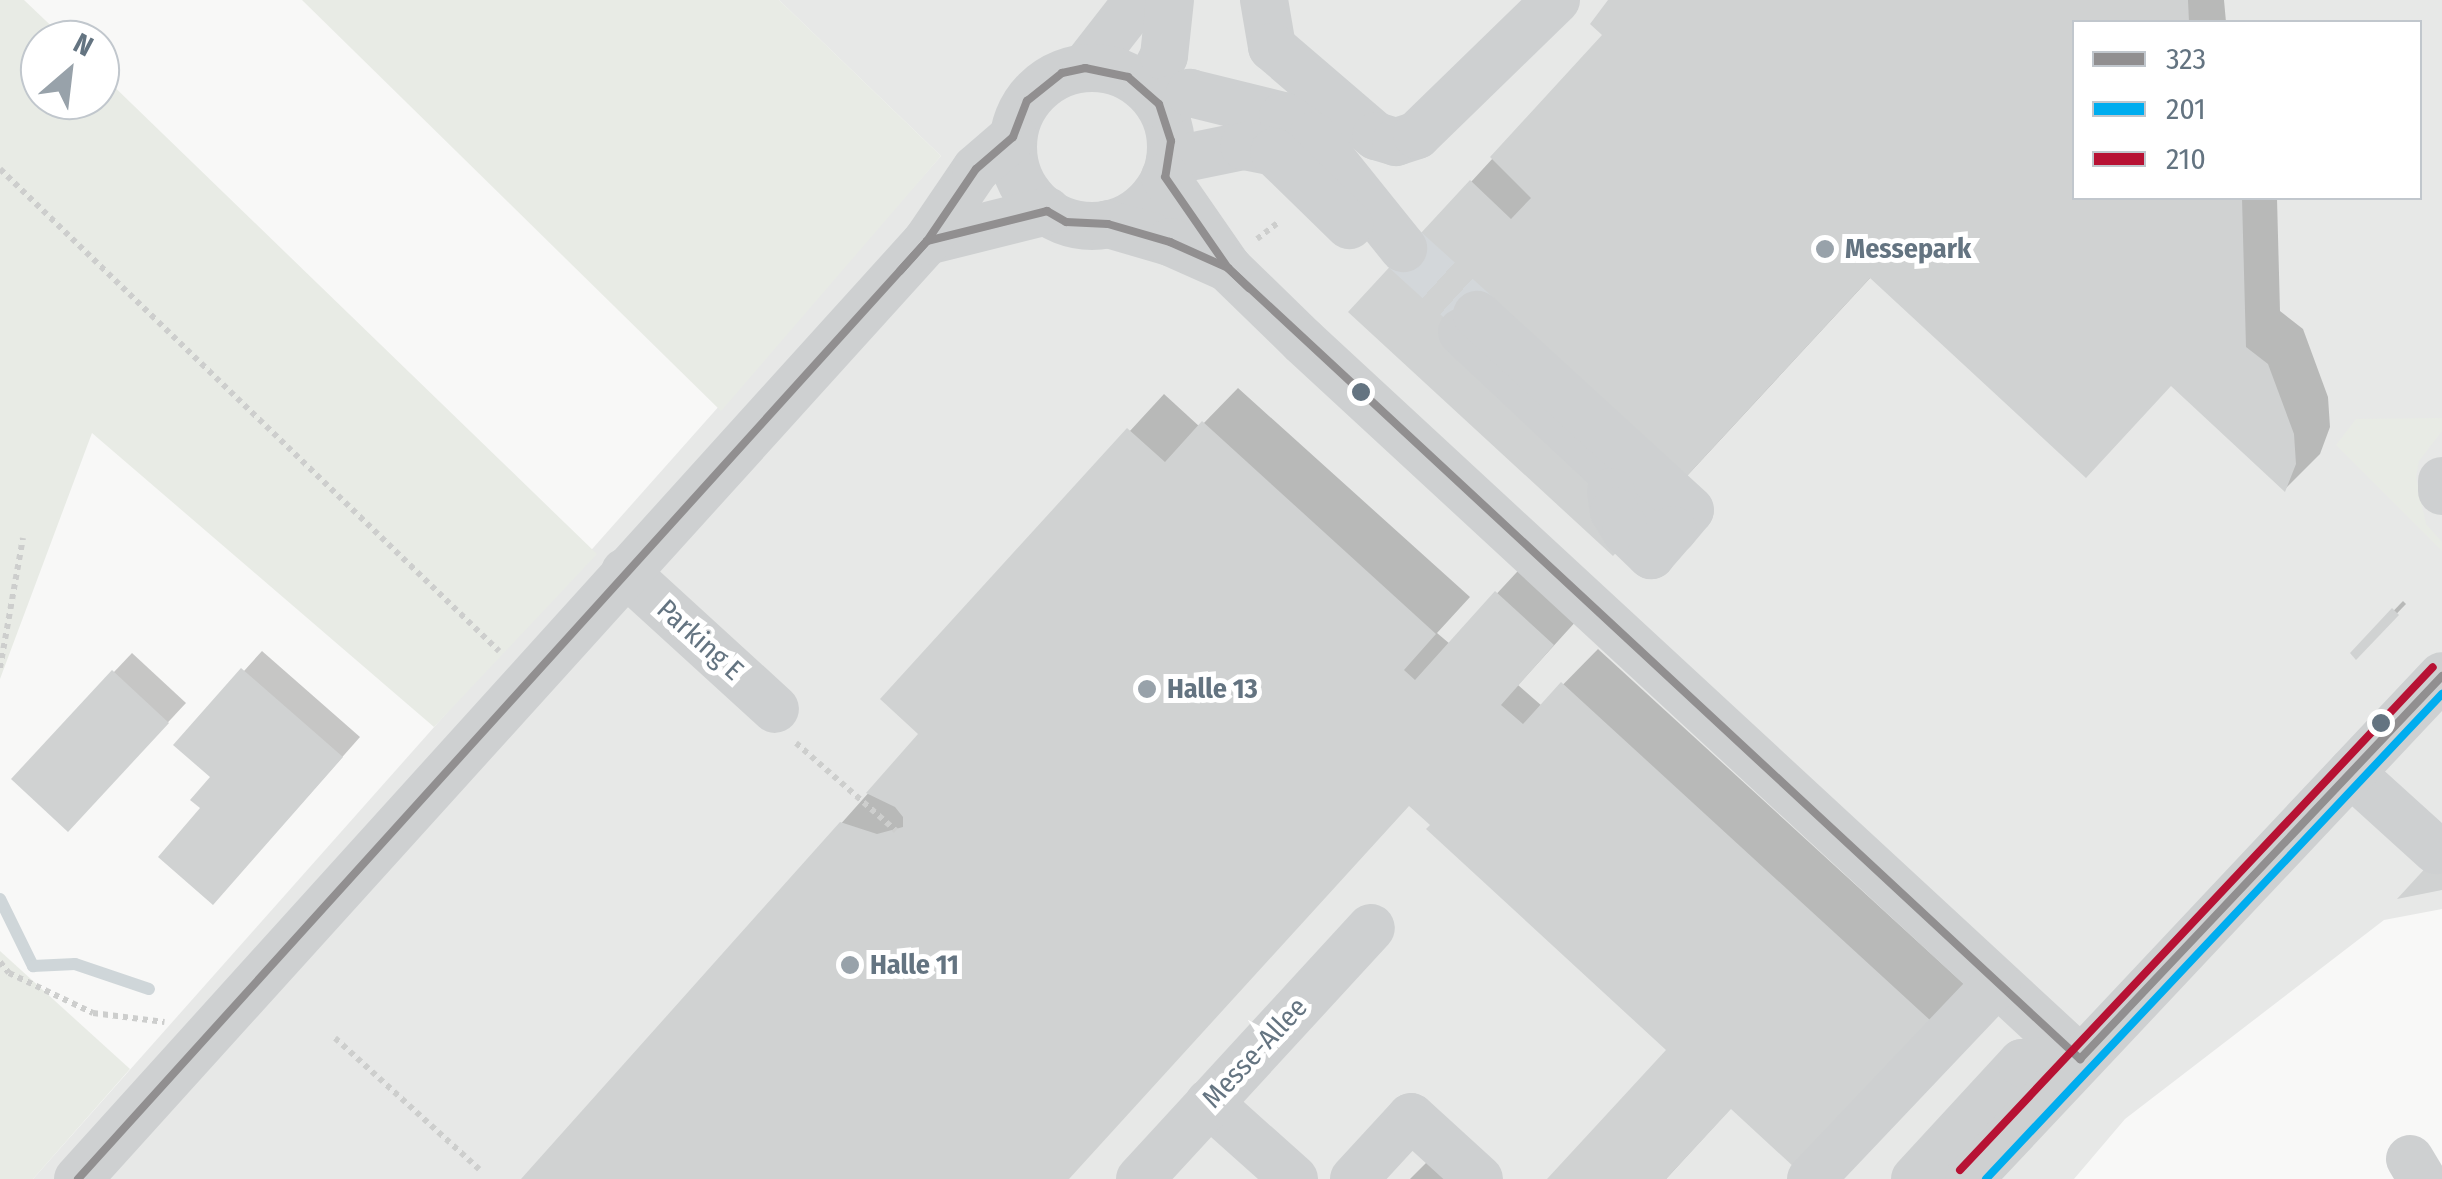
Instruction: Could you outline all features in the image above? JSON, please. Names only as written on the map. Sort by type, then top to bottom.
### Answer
[{"type":"street","points":[[1085,68],[1138,0]]},
{"type":"street","points":[[1152,97],[1164,56],[1170,0]]},
{"type":"street","points":[[1264,0],[1272,47],[1376,136],[1396,142],[1416,136],[1430,124],[1556,0]]},
{"type":"street","points":[[1237,102],[1272,47]]},
{"type":"street","points":[[1228,268],[1170,242],[1108,224],[1066,222],[1047,212],[1020,179],[1014,137],[1027,101],[1062,73],[1085,68],[1107,69],[1152,97],[1167,122],[1167,169],[1228,268],[2080,1059]]},
{"type":"street","points":[[1108,224],[1143,207],[1167,169],[1244,146],[1274,152],[1396,256],[1313,136],[1283,116],[1190,93],[1152,97]]},
{"type":"street","points":[[78,1179],[927,242],[976,169],[1014,137]]},
{"type":"street","points":[[927,242],[1047,212]]},
{"type":"street","points":[[1470,324],[1690,510],[1673,530],[1608,469],[1470,324]]},
{"type":"street","points":[[2442,481],[2442,490]]},
{"type":"street","name":"Parking E","points":[[625,572],[774,708]]},
{"type":"street","points":[[1969,1179],[2442,676]]},
{"type":"street","points":[[2351,774],[2436,850]]},
{"type":"street","name":"Messe-Allee","points":[[1140,1179],[1371,928]]},
{"type":"street","points":[[1811,1179],[1996,983]]},
{"type":"street","points":[[1915,1179],[2022,1064],[2080,1059]]},
{"type":"street","points":[[1209,1103],[1294,1179]]},
{"type":"street","points":[[1354,1179],[1410,1118],[1479,1179]]},
{"type":"path","points":[[0,168],[529,680]]},
{"type":"path","points":[[0,668],[23,538]]},
{"type":"path","points":[[0,962],[9,973],[93,1012],[215,1028]]},
{"type":"path","points":[[335,1038],[479,1169]]},
{"type":"shaded area","points":[[0,0],[24,0],[45,20],[20,20],[20,120],[120,120],[120,92],[597,554],[434,727],[92,433],[0,679]]},
{"type":"shaded area","points":[[302,0],[779,0],[941,156],[721,411]]},
{"type":"shaded area","points":[[779,0],[2442,0],[2442,909],[2384,920],[2125,1119],[2074,1179],[33,1179],[941,156]]},
{"type":"shaded area","points":[[2442,418],[2442,431],[2419,461],[2416,477],[2426,524],[2442,542],[2442,551],[2336,445],[2356,419]]},
{"type":"shaded area","points":[[0,951],[130,1069],[33,1179],[0,1179]]},
{"type":"building","name":"Messepark","points":[[1608,0],[2188,0],[2189,20],[2072,20],[2072,200],[2242,200],[2246,347],[2268,364],[2294,434],[2296,464],[2285,492],[2171,386],[2086,478],[1870,278],[1613,556],[1348,312],[1470,180],[1511,219],[1531,198],[1490,157],[1602,35],[1590,24]]},
{"type":"building","points":[[1202,421],[1436,634],[1404,670],[1415,680],[1495,591],[1554,645],[1501,705],[1523,724],[1561,682],[1931,1021],[1795,1168],[1731,1109],[1666,1179],[1547,1179],[1666,1050],[1426,829],[1430,825],[1409,806],[1069,1179],[521,1179],[840,822],[877,834],[903,827],[903,817],[895,807],[866,793],[918,734],[880,699],[1127,428],[1165,462]]},
{"type":"building","points":[[2392,608],[2399,615],[2356,660],[2350,653]]},
{"type":"building","points":[[241,668],[343,757],[213,905],[158,857],[200,808],[190,800],[210,777],[173,745]]},
{"type":"building","points":[[112,670],[169,723],[68,832],[11,779]]},
{"type":"building","points":[[2442,850],[2442,890],[2397,899]]},
{"type":"waterway","points":[[0,899],[33,966],[75,964],[149,989]]},
{"type":"tunnel","points":[[1403,248],[1477,315]]},
{"type":"transit line","name":"323","points":[[78,1179],[927,241],[976,169],[1013,137],[1027,101],[1062,73],[1085,68],[1128,77],[1159,104],[1171,141],[1165,177],[1228,268],[2080,1059]]},
{"type":"transit line","name":"323","points":[[900,271],[927,241],[1047,211],[1066,222],[1108,224],[1170,242],[1228,268],[1249,288]]},
{"type":"transit line","name":"210","points":[[1960,1170],[2433,667]]},
{"type":"transit line","name":"323","points":[[2080,1059],[2442,676]]},
{"type":"transit line","name":"201","points":[[1986,1179],[2442,694]]},
{"type":"place","name":"Messepark","points":[[1825,249]]},
{"type":"place","name":"Halle 13","points":[[1147,689]]},
{"type":"place","name":"Halle 11","points":[[850,965]]}]
